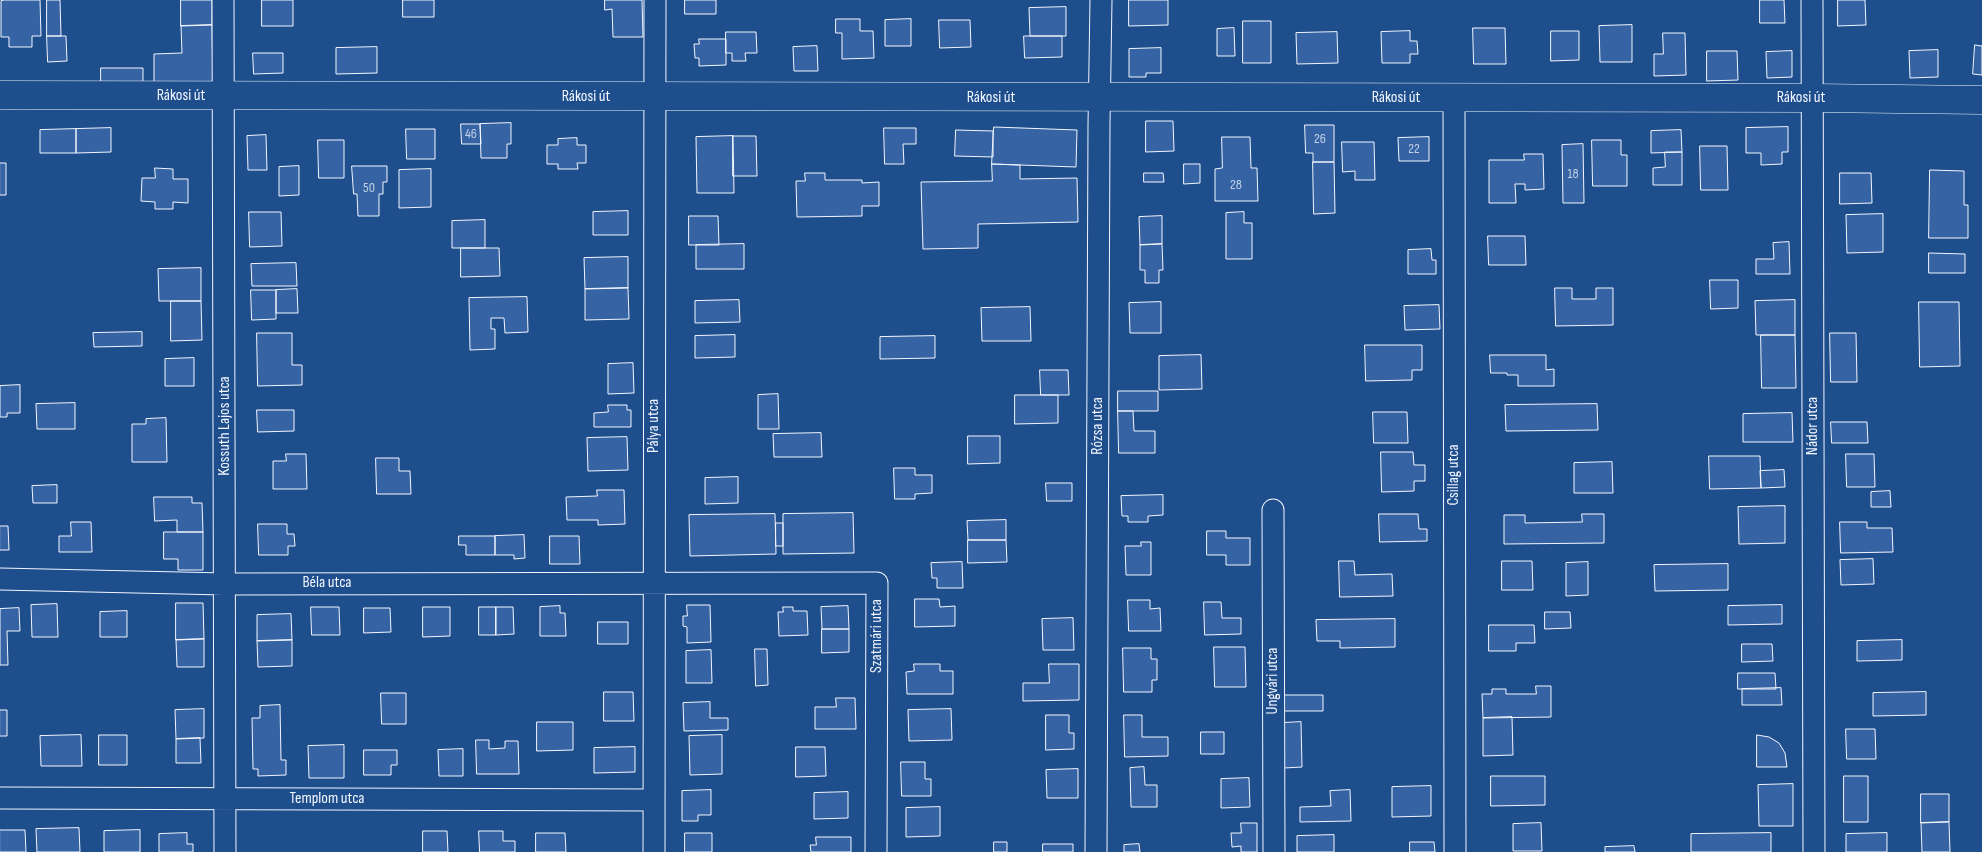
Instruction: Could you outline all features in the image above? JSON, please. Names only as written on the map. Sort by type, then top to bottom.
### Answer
[{"type":"main road","name":"Rákosi út","points":[[0,95],[224,97],[1813,98],[1982,100]]},
{"type":"street","name":"Kossuth Lajos utca","points":[[222,0],[224,97],[225,852]]},
{"type":"street","name":"Pálya utca","points":[[654,852],[655,0]]},
{"type":"street","name":"Rózsa utca","points":[[1096,852],[1101,0]]},
{"type":"street","name":"Nádor utca","points":[[1812,0],[1814,852]]},
{"type":"street","name":"Csillag utca","points":[[1454,98],[1455,852]]},
{"type":"street","name":"Ungvári utca","points":[[1273,510],[1274,852]]},
{"type":"street","name":"Béla utca","points":[[0,579],[225,584],[654,582]]},
{"type":"street","name":"Szatmári utca","points":[[654,582],[877,583],[876,852]]},
{"type":"street","name":"Templom utca","points":[[0,798],[654,800]]},
{"type":"building","points":[[40,0],[41,36],[32,36],[32,47],[9,47],[9,37],[1,37],[1,1]]},
{"type":"building","points":[[47,0],[60,0],[61,36],[47,36]]},
{"type":"building","points":[[181,0],[212,0],[212,25],[181,26]]},
{"type":"building","points":[[262,0],[293,0],[293,26],[262,26]]},
{"type":"building","points":[[403,0],[434,0],[434,17],[403,17]]},
{"type":"building","points":[[605,0],[642,0],[643,37],[613,37],[612,9],[605,10]]},
{"type":"building","points":[[685,0],[716,0],[716,14],[685,14]]},
{"type":"building","points":[[1129,0],[1168,0],[1168,25],[1129,26]]},
{"type":"building","points":[[1760,0],[1784,0],[1785,23],[1760,23]]},
{"type":"building","points":[[1838,0],[1865,0],[1866,25],[1838,26]]},
{"type":"building","points":[[1066,7],[1066,36],[1030,36],[1029,8]]},
{"type":"building","points":[[836,19],[860,19],[860,31],[873,31],[874,58],[842,59],[842,33],[836,33]]},
{"type":"building","points":[[911,19],[911,46],[885,46],[885,20]]},
{"type":"building","points":[[939,20],[970,20],[971,47],[940,48]]},
{"type":"building","points":[[1243,21],[1271,21],[1271,63],[1243,63]]},
{"type":"building","points":[[212,25],[213,83],[154,84],[154,54],[182,53],[181,26]]},
{"type":"building","points":[[1632,25],[1632,62],[1600,62],[1599,26]]},
{"type":"building","points":[[1234,28],[1235,56],[1217,56],[1217,29]]},
{"type":"building","points":[[1473,28],[1505,28],[1506,64],[1474,64]]},
{"type":"building","points":[[1410,31],[1410,41],[1417,41],[1418,54],[1410,54],[1410,63],[1382,63],[1381,32]]},
{"type":"building","points":[[1551,31],[1579,31],[1579,60],[1551,61]]},
{"type":"building","points":[[726,32],[756,32],[757,53],[745,53],[746,61],[732,61],[732,53],[726,53]]},
{"type":"building","points":[[1337,32],[1338,63],[1297,64],[1296,33]]},
{"type":"building","points":[[1663,33],[1685,33],[1686,75],[1654,76],[1654,54],[1663,54]]},
{"type":"building","points":[[47,36],[66,36],[67,61],[48,62]]},
{"type":"building","points":[[1024,36],[1062,36],[1062,57],[1025,58]]},
{"type":"building","points":[[699,39],[726,39],[726,65],[699,66],[699,58],[695,58],[694,44],[699,44]]},
{"type":"building","points":[[1975,45],[1982,46],[1982,75],[1973,74]]},
{"type":"building","points":[[817,46],[818,71],[794,71],[793,47]]},
{"type":"building","points":[[377,47],[377,73],[336,74],[336,48]]},
{"type":"building","points":[[1161,48],[1161,73],[1146,73],[1146,77],[1129,77],[1129,49]]},
{"type":"building","points":[[1938,50],[1938,77],[1910,78],[1909,51]]},
{"type":"building","points":[[1707,51],[1737,51],[1738,80],[1707,81]]},
{"type":"building","points":[[1792,51],[1792,77],[1767,78],[1766,52]]},
{"type":"building","points":[[253,53],[283,53],[283,73],[254,74]]},
{"type":"building","points":[[101,68],[143,68],[143,82],[101,83]]},
{"type":"building","points":[[1146,121],[1173,121],[1174,151],[1146,152]]},
{"type":"building","points":[[511,123],[511,144],[507,144],[507,158],[481,158],[480,124]]},
{"type":"building","points":[[461,124],[480,124],[481,144],[462,144]]},
{"type":"building","points":[[1305,125],[1334,125],[1334,162],[1313,162],[1313,153],[1306,153]]},
{"type":"building","points":[[994,127],[1077,130],[1076,167],[992,164]]},
{"type":"building","points":[[1788,127],[1788,152],[1782,152],[1782,164],[1761,165],[1761,153],[1746,153],[1746,128]]},
{"type":"building","points":[[111,128],[111,152],[76,153],[76,129]]},
{"type":"building","points":[[884,128],[916,128],[916,144],[903,144],[904,164],[885,164]]},
{"type":"building","points":[[76,129],[76,153],[40,153],[40,130]]},
{"type":"building","points":[[406,129],[435,129],[435,159],[407,159]]},
{"type":"building","points":[[956,130],[993,131],[993,157],[955,156]]},
{"type":"building","points":[[1681,130],[1682,152],[1651,153],[1651,131]]},
{"type":"building","points":[[266,135],[267,170],[248,170],[247,136]]},
{"type":"building","points":[[733,136],[734,193],[697,193],[696,137]]},
{"type":"building","points":[[733,136],[756,136],[757,176],[733,176]]},
{"type":"building","points":[[1222,137],[1250,137],[1251,168],[1257,168],[1258,201],[1215,201],[1215,169],[1222,168]]},
{"type":"building","points":[[1429,137],[1429,161],[1399,161],[1398,138]]},
{"type":"building","points":[[577,138],[577,145],[586,145],[586,163],[577,163],[578,169],[558,169],[558,164],[547,164],[547,145],[558,145],[558,139]]},
{"type":"building","points":[[318,140],[344,140],[344,178],[319,178]]},
{"type":"building","points":[[1592,140],[1621,140],[1621,155],[1627,155],[1627,186],[1593,186]]},
{"type":"building","points":[[1342,142],[1374,142],[1375,180],[1355,180],[1355,171],[1343,172]]},
{"type":"building","points":[[1583,144],[1584,203],[1563,203],[1562,145]]},
{"type":"building","points":[[1700,146],[1727,146],[1728,190],[1701,190]]},
{"type":"building","points":[[1665,152],[1682,152],[1682,185],[1653,185],[1653,168],[1665,167]]},
{"type":"building","points":[[1524,154],[1543,154],[1544,189],[1525,190],[1525,184],[1515,184],[1516,203],[1489,203],[1489,160],[1524,160]]},
{"type":"building","points":[[1313,162],[1334,162],[1335,213],[1314,214]]},
{"type":"building","points":[[0,163],[6,163],[6,195],[0,195]]},
{"type":"building","points":[[992,164],[1020,165],[1020,179],[1077,178],[1078,222],[978,224],[978,248],[923,249],[921,182],[992,181]]},
{"type":"building","points":[[1184,164],[1200,164],[1200,183],[1184,184]]},
{"type":"building","points":[[299,166],[299,195],[279,196],[279,167]]},
{"type":"building","points":[[352,166],[387,166],[387,182],[383,182],[383,194],[379,194],[379,216],[358,216],[357,194],[354,194]]},
{"type":"building","points":[[155,168],[173,169],[173,179],[188,179],[188,203],[173,202],[173,209],[155,209],[155,202],[141,201],[142,178],[155,178]]},
{"type":"building","points":[[431,169],[431,207],[399,208],[399,170]]},
{"type":"building","points":[[1930,170],[1964,171],[1964,205],[1968,205],[1968,238],[1929,238]]},
{"type":"building","points":[[805,173],[825,173],[825,180],[862,180],[862,183],[879,182],[879,206],[862,206],[862,216],[797,217],[796,181],[805,181]]},
{"type":"building","points":[[1144,173],[1163,173],[1164,182],[1144,182]]},
{"type":"building","points":[[1840,173],[1871,173],[1872,203],[1840,204]]},
{"type":"building","points":[[628,211],[628,235],[593,235],[593,212]]},
{"type":"building","points":[[249,212],[281,212],[282,246],[250,247]]},
{"type":"building","points":[[1244,212],[1244,223],[1252,223],[1252,259],[1226,259],[1226,213]]},
{"type":"building","points":[[1883,214],[1883,252],[1847,253],[1846,215]]},
{"type":"building","points":[[689,216],[718,216],[719,245],[689,245]]},
{"type":"building","points":[[1162,216],[1162,244],[1140,245],[1139,217]]},
{"type":"building","points":[[485,220],[485,248],[452,248],[452,221]]},
{"type":"building","points":[[1488,236],[1525,236],[1526,265],[1489,265]]},
{"type":"building","points":[[1789,242],[1790,274],[1756,274],[1756,259],[1774,259],[1773,243]]},
{"type":"building","points":[[744,244],[744,269],[696,269],[696,245]]},
{"type":"building","points":[[1162,244],[1163,270],[1159,270],[1159,283],[1145,283],[1145,270],[1140,270],[1140,245]]},
{"type":"building","points":[[461,248],[499,248],[500,276],[461,277]]},
{"type":"building","points":[[1431,249],[1432,260],[1436,260],[1436,274],[1408,274],[1408,250]]},
{"type":"building","points":[[1929,253],[1965,254],[1965,273],[1929,273]]},
{"type":"building","points":[[628,257],[628,288],[585,289],[584,258]]},
{"type":"building","points":[[296,263],[297,286],[252,286],[251,264]]},
{"type":"building","points":[[201,268],[201,301],[159,301],[158,269]]},
{"type":"building","points":[[1710,280],[1738,280],[1738,308],[1711,309]]},
{"type":"building","points":[[628,288],[629,319],[585,320],[585,289]]},
{"type":"building","points":[[1555,288],[1572,288],[1572,299],[1596,299],[1596,288],[1613,288],[1613,325],[1556,326]]},
{"type":"building","points":[[297,289],[298,313],[276,313],[276,290]]},
{"type":"building","points":[[251,290],[276,290],[276,319],[252,320]]},
{"type":"building","points":[[527,297],[528,332],[505,333],[504,318],[491,318],[491,329],[495,329],[495,349],[470,350],[469,298]]},
{"type":"building","points":[[739,300],[740,322],[695,323],[695,301]]},
{"type":"building","points":[[1795,300],[1795,335],[1756,335],[1755,301]]},
{"type":"building","points":[[171,301],[201,301],[202,340],[171,341]]},
{"type":"building","points":[[1161,302],[1161,333],[1130,333],[1129,303]]},
{"type":"building","points":[[1919,302],[1959,302],[1960,366],[1920,367]]},
{"type":"building","points":[[1439,305],[1440,329],[1405,330],[1404,306]]},
{"type":"building","points":[[1030,307],[1031,341],[982,341],[981,308]]},
{"type":"building","points":[[142,332],[142,346],[94,347],[93,333]]},
{"type":"building","points":[[257,333],[292,333],[292,365],[302,365],[302,385],[258,386]]},
{"type":"building","points":[[1830,333],[1856,333],[1857,382],[1831,382]]},
{"type":"building","points":[[735,335],[735,357],[695,358],[695,336]]},
{"type":"building","points":[[1761,335],[1795,335],[1796,388],[1762,388]]},
{"type":"building","points":[[935,336],[935,358],[880,359],[880,337]]},
{"type":"building","points":[[1365,345],[1422,345],[1422,370],[1412,370],[1412,380],[1366,381]]},
{"type":"building","points":[[1201,355],[1202,389],[1159,390],[1159,356]]},
{"type":"building","points":[[1490,355],[1546,355],[1546,370],[1554,369],[1554,386],[1518,386],[1518,375],[1491,373]]},
{"type":"building","points":[[194,358],[194,386],[165,386],[165,359]]},
{"type":"building","points":[[633,363],[634,393],[608,394],[608,364]]},
{"type":"building","points":[[1040,370],[1068,370],[1069,395],[1041,395]]},
{"type":"building","points":[[20,385],[20,413],[7,413],[7,417],[0,417],[0,386]]},
{"type":"building","points":[[1118,391],[1158,391],[1158,411],[1118,411]]},
{"type":"building","points":[[778,394],[779,429],[758,429],[758,395]]},
{"type":"building","points":[[1015,395],[1058,395],[1058,423],[1015,424]]},
{"type":"building","points":[[75,403],[75,429],[37,429],[36,404]]},
{"type":"building","points":[[1597,404],[1598,430],[1506,431],[1505,405]]},
{"type":"building","points":[[608,405],[627,405],[627,410],[631,410],[631,427],[594,427],[594,413],[608,412]]},
{"type":"building","points":[[257,410],[294,410],[294,431],[258,432]]},
{"type":"building","points":[[1118,411],[1133,411],[1134,431],[1155,431],[1155,453],[1119,453]]},
{"type":"building","points":[[1373,412],[1407,412],[1408,443],[1374,443]]},
{"type":"building","points":[[1792,413],[1793,442],[1743,442],[1743,414]]},
{"type":"building","points":[[166,418],[167,462],[132,462],[132,424],[146,424],[146,419]]},
{"type":"building","points":[[1831,422],[1867,422],[1868,443],[1832,443]]},
{"type":"building","points":[[821,433],[822,457],[774,457],[773,434]]},
{"type":"building","points":[[968,436],[1000,436],[1000,463],[968,464]]},
{"type":"building","points":[[627,437],[628,470],[588,471],[587,438]]},
{"type":"building","points":[[1381,452],[1413,452],[1414,465],[1425,465],[1425,481],[1414,481],[1414,491],[1382,492]]},
{"type":"building","points":[[286,454],[306,454],[307,489],[273,489],[273,461],[286,461]]},
{"type":"building","points":[[1846,454],[1874,454],[1875,487],[1847,487]]},
{"type":"building","points":[[1709,456],[1760,456],[1761,488],[1710,489]]},
{"type":"building","points":[[376,458],[399,458],[399,471],[410,471],[411,494],[377,494]]},
{"type":"building","points":[[1612,462],[1613,493],[1574,493],[1574,463]]},
{"type":"building","points":[[894,468],[915,468],[915,475],[932,475],[932,493],[915,494],[915,499],[895,499]]},
{"type":"building","points":[[1784,470],[1785,487],[1761,488],[1760,471]]},
{"type":"building","points":[[738,477],[738,503],[705,504],[705,478]]},
{"type":"building","points":[[1046,483],[1072,483],[1072,501],[1047,501]]},
{"type":"building","points":[[57,485],[57,503],[33,503],[32,486]]},
{"type":"building","points":[[597,490],[624,490],[625,524],[598,525],[598,520],[567,520],[566,497],[597,496]]},
{"type":"building","points":[[1890,491],[1891,507],[1871,507],[1871,492]]},
{"type":"building","points":[[1163,495],[1163,515],[1148,516],[1148,522],[1128,522],[1128,516],[1122,516],[1121,496]]},
{"type":"building","points":[[154,497],[192,497],[192,503],[202,503],[203,532],[177,532],[177,520],[155,521]]},
{"type":"building","points":[[1785,506],[1785,543],[1739,544],[1738,507]]},
{"type":"building","points":[[853,513],[854,553],[783,554],[783,514]]},
{"type":"building","points":[[775,514],[776,554],[690,556],[689,515]]},
{"type":"building","points":[[1379,514],[1418,514],[1419,529],[1427,529],[1427,541],[1380,542]]},
{"type":"building","points":[[1582,514],[1604,514],[1604,543],[1504,544],[1504,515],[1525,515],[1525,523],[1582,522]]},
{"type":"building","points":[[1006,520],[1006,540],[968,540],[967,521]]},
{"type":"building","points":[[71,522],[91,522],[92,552],[59,552],[59,536],[71,536]]},
{"type":"building","points":[[1840,522],[1867,522],[1867,528],[1892,528],[1893,552],[1841,553]]},
{"type":"building","points":[[776,523],[783,523],[783,546],[776,546]]},
{"type":"building","points":[[258,524],[287,524],[287,534],[294,534],[295,546],[288,546],[288,555],[259,555]]},
{"type":"building","points":[[0,526],[8,526],[9,550],[0,550]]},
{"type":"building","points":[[1207,531],[1226,531],[1226,538],[1250,538],[1250,565],[1226,565],[1226,555],[1207,555]]},
{"type":"building","points":[[164,532],[203,532],[203,570],[178,570],[178,559],[164,559]]},
{"type":"building","points":[[524,535],[525,558],[514,559],[514,555],[495,555],[495,536]]},
{"type":"building","points":[[459,536],[495,536],[495,555],[466,555],[466,545],[459,545]]},
{"type":"building","points":[[550,536],[579,536],[580,564],[550,564]]},
{"type":"building","points":[[968,540],[1006,540],[1007,562],[968,563]]},
{"type":"building","points":[[1141,542],[1151,542],[1151,575],[1126,575],[1125,546],[1141,546]]},
{"type":"building","points":[[1873,559],[1874,584],[1841,585],[1840,560]]},
{"type":"building","points":[[1339,561],[1354,561],[1355,575],[1392,574],[1393,596],[1340,597]]},
{"type":"building","points":[[1502,561],[1532,561],[1533,590],[1502,590]]},
{"type":"building","points":[[962,562],[963,588],[937,588],[937,578],[932,578],[931,563]]},
{"type":"building","points":[[1588,562],[1588,595],[1566,596],[1566,563]]},
{"type":"building","points":[[1728,564],[1728,590],[1655,591],[1654,565]]},
{"type":"building","points":[[915,599],[939,599],[940,607],[955,606],[955,626],[915,627]]},
{"type":"building","points":[[1128,600],[1150,600],[1150,609],[1160,608],[1161,631],[1129,631]]},
{"type":"building","points":[[1204,602],[1221,602],[1222,618],[1241,618],[1241,634],[1205,635]]},
{"type":"building","points":[[176,603],[203,603],[204,639],[176,640]]},
{"type":"building","points":[[57,604],[58,637],[32,637],[31,605]]},
{"type":"building","points":[[687,605],[710,605],[711,642],[687,643],[687,627],[683,626],[683,616],[687,616]]},
{"type":"building","points":[[1782,605],[1782,624],[1728,625],[1728,606]]},
{"type":"building","points":[[560,606],[560,613],[565,613],[566,636],[540,636],[540,607]]},
{"type":"building","points":[[848,606],[849,629],[822,629],[821,607]]},
{"type":"building","points":[[311,607],[339,607],[340,635],[312,635]]},
{"type":"building","points":[[423,607],[450,607],[450,636],[423,637]]},
{"type":"building","points":[[479,607],[496,607],[496,635],[479,635]]},
{"type":"building","points":[[496,607],[513,607],[514,634],[496,635]]},
{"type":"building","points":[[783,607],[793,607],[793,611],[807,611],[808,635],[779,636],[778,612],[783,612]]},
{"type":"building","points":[[19,608],[20,631],[7,631],[8,665],[0,665],[0,609]]},
{"type":"building","points":[[364,608],[390,608],[391,632],[364,633]]},
{"type":"building","points":[[127,611],[127,637],[100,637],[100,612]]},
{"type":"building","points":[[1545,612],[1570,612],[1571,628],[1545,629]]},
{"type":"building","points":[[291,614],[292,640],[257,641],[257,615]]},
{"type":"building","points":[[1073,618],[1074,650],[1043,650],[1042,619]]},
{"type":"building","points":[[1395,619],[1395,647],[1340,648],[1340,641],[1317,641],[1316,620]]},
{"type":"building","points":[[598,622],[628,622],[628,644],[598,644]]},
{"type":"building","points":[[1489,625],[1534,625],[1535,643],[1516,643],[1516,651],[1489,651]]},
{"type":"building","points":[[822,629],[849,629],[849,652],[822,653]]},
{"type":"building","points":[[204,639],[204,667],[177,667],[176,640]]},
{"type":"building","points":[[292,640],[292,666],[258,667],[257,641]]},
{"type":"building","points":[[1902,640],[1902,660],[1857,661],[1857,641]]},
{"type":"building","points":[[1742,644],[1772,644],[1773,661],[1742,662]]},
{"type":"building","points":[[1214,647],[1245,647],[1246,687],[1215,687]]},
{"type":"building","points":[[1123,648],[1151,648],[1151,659],[1157,659],[1157,680],[1152,680],[1152,692],[1124,692]]},
{"type":"building","points":[[755,649],[767,649],[768,685],[756,686]]},
{"type":"building","points":[[711,650],[712,683],[686,683],[686,651]]},
{"type":"building","points":[[914,664],[940,664],[940,671],[953,671],[953,694],[907,694],[906,672],[914,671]]},
{"type":"building","points":[[1049,664],[1079,664],[1079,700],[1023,701],[1023,683],[1049,683]]},
{"type":"building","points":[[1738,673],[1775,673],[1776,689],[1738,689]]},
{"type":"building","points":[[1536,686],[1551,686],[1551,717],[1483,718],[1482,694],[1492,694],[1492,689],[1506,689],[1506,694],[1536,694]]},
{"type":"building","points":[[1781,688],[1782,705],[1742,705],[1742,689]]},
{"type":"building","points":[[604,692],[633,692],[634,721],[604,721]]},
{"type":"building","points":[[1926,692],[1926,715],[1873,716],[1873,693]]},
{"type":"building","points":[[381,693],[406,693],[406,724],[382,724]]},
{"type":"building","points":[[1282,695],[1323,695],[1323,711],[1283,711]]},
{"type":"building","points":[[836,698],[855,698],[856,729],[815,729],[815,707],[836,707]]},
{"type":"building","points":[[710,702],[710,718],[728,718],[728,730],[684,731],[683,703]]},
{"type":"building","points":[[280,705],[281,760],[286,760],[286,775],[258,776],[258,769],[253,769],[252,718],[260,718],[260,706]]},
{"type":"building","points":[[204,709],[204,738],[176,739],[175,710]]},
{"type":"building","points":[[951,709],[952,740],[909,741],[908,710]]},
{"type":"building","points":[[0,710],[7,710],[7,736],[0,736]]},
{"type":"building","points":[[1046,715],[1069,715],[1069,733],[1074,733],[1074,749],[1046,750]]},
{"type":"building","points":[[1124,715],[1142,715],[1142,737],[1168,737],[1168,756],[1125,757]]},
{"type":"building","points":[[1512,717],[1513,755],[1483,756],[1483,718]]},
{"type":"building","points":[[537,722],[573,722],[573,750],[537,751]]},
{"type":"building","points":[[1301,722],[1302,767],[1284,768],[1283,723]]},
{"type":"building","points":[[1846,729],[1875,729],[1876,759],[1847,759]]},
{"type":"building","points":[[1201,732],[1224,732],[1224,754],[1201,754]]},
{"type":"building","points":[[81,735],[82,766],[41,766],[40,736]]},
{"type":"building","points":[[99,735],[127,735],[127,765],[99,765]]},
{"type":"building","points":[[722,735],[722,774],[690,775],[689,736]]},
{"type":"building","points":[[1757,735],[1769,737],[1779,743],[1785,753],[1787,767],[1757,767]]},
{"type":"building","points":[[200,738],[201,763],[176,763],[176,739]]},
{"type":"building","points":[[476,740],[489,740],[489,749],[505,748],[505,741],[518,741],[519,774],[477,774]]},
{"type":"building","points":[[344,745],[344,778],[309,778],[308,746]]},
{"type":"building","points":[[635,747],[635,772],[594,773],[594,748]]},
{"type":"building","points":[[796,747],[825,747],[826,776],[796,777]]},
{"type":"building","points":[[463,749],[463,776],[439,776],[438,750]]},
{"type":"building","points":[[364,750],[397,750],[397,765],[391,765],[391,775],[364,775]]},
{"type":"building","points":[[901,762],[925,762],[925,779],[931,779],[931,796],[902,796]]},
{"type":"building","points":[[1144,767],[1145,785],[1157,785],[1157,807],[1131,807],[1130,768]]},
{"type":"building","points":[[1078,769],[1078,798],[1047,798],[1046,770]]},
{"type":"building","points":[[1491,776],[1545,776],[1545,805],[1491,806]]},
{"type":"building","points":[[1844,776],[1868,776],[1868,822],[1844,822]]},
{"type":"building","points":[[1249,778],[1250,807],[1221,808],[1221,779]]},
{"type":"building","points":[[1793,784],[1793,826],[1759,826],[1758,785]]},
{"type":"building","points":[[1431,786],[1431,816],[1392,817],[1392,787]]},
{"type":"building","points":[[711,790],[711,815],[698,815],[698,821],[682,821],[682,791]]},
{"type":"building","points":[[1350,790],[1351,821],[1300,822],[1300,807],[1331,806],[1330,791]]},
{"type":"building","points":[[848,792],[848,818],[814,819],[814,793]]},
{"type":"building","points":[[1921,794],[1949,794],[1949,822],[1921,823]]},
{"type":"building","points":[[940,807],[940,836],[906,837],[906,808]]},
{"type":"building","points":[[1949,822],[1950,852],[1922,852],[1921,823]]},
{"type":"building","points":[[1241,823],[1257,823],[1257,852],[1241,852],[1241,846],[1232,847],[1231,833],[1241,833]]},
{"type":"building","points":[[1541,823],[1542,851],[1513,851],[1513,824]]},
{"type":"building","points":[[79,828],[80,852],[37,852],[36,829]]},
{"type":"building","points":[[0,830],[25,830],[26,852],[0,852]]},
{"type":"building","points":[[140,830],[140,852],[104,852],[104,831]]},
{"type":"building","points":[[423,831],[447,831],[448,852],[423,852]]},
{"type":"building","points":[[479,831],[503,831],[503,841],[515,841],[515,852],[480,852]]},
{"type":"building","points":[[187,833],[187,844],[193,844],[193,852],[159,852],[159,834]]},
{"type":"building","points":[[536,833],[565,833],[566,852],[536,852]]},
{"type":"building","points":[[685,833],[712,833],[712,852],[685,852]]},
{"type":"building","points":[[1771,833],[1771,852],[1691,852],[1691,834]]},
{"type":"building","points":[[1887,833],[1887,852],[1846,852],[1846,834]]},
{"type":"building","points":[[1334,835],[1334,852],[1297,852],[1297,836]]},
{"type":"building","points":[[816,837],[851,837],[851,852],[811,852],[810,845],[816,845]]},
{"type":"building","points":[[994,842],[1007,842],[1007,852],[994,852]]},
{"type":"building","points":[[1410,842],[1434,842],[1435,852],[1410,852]]},
{"type":"building","points":[[1043,844],[1073,844],[1073,852],[1043,852]]},
{"type":"building","points":[[1139,844],[1140,852],[1124,852],[1124,845]]},
{"type":"building","points":[[1634,846],[1635,852],[1605,852],[1605,847]]}]
